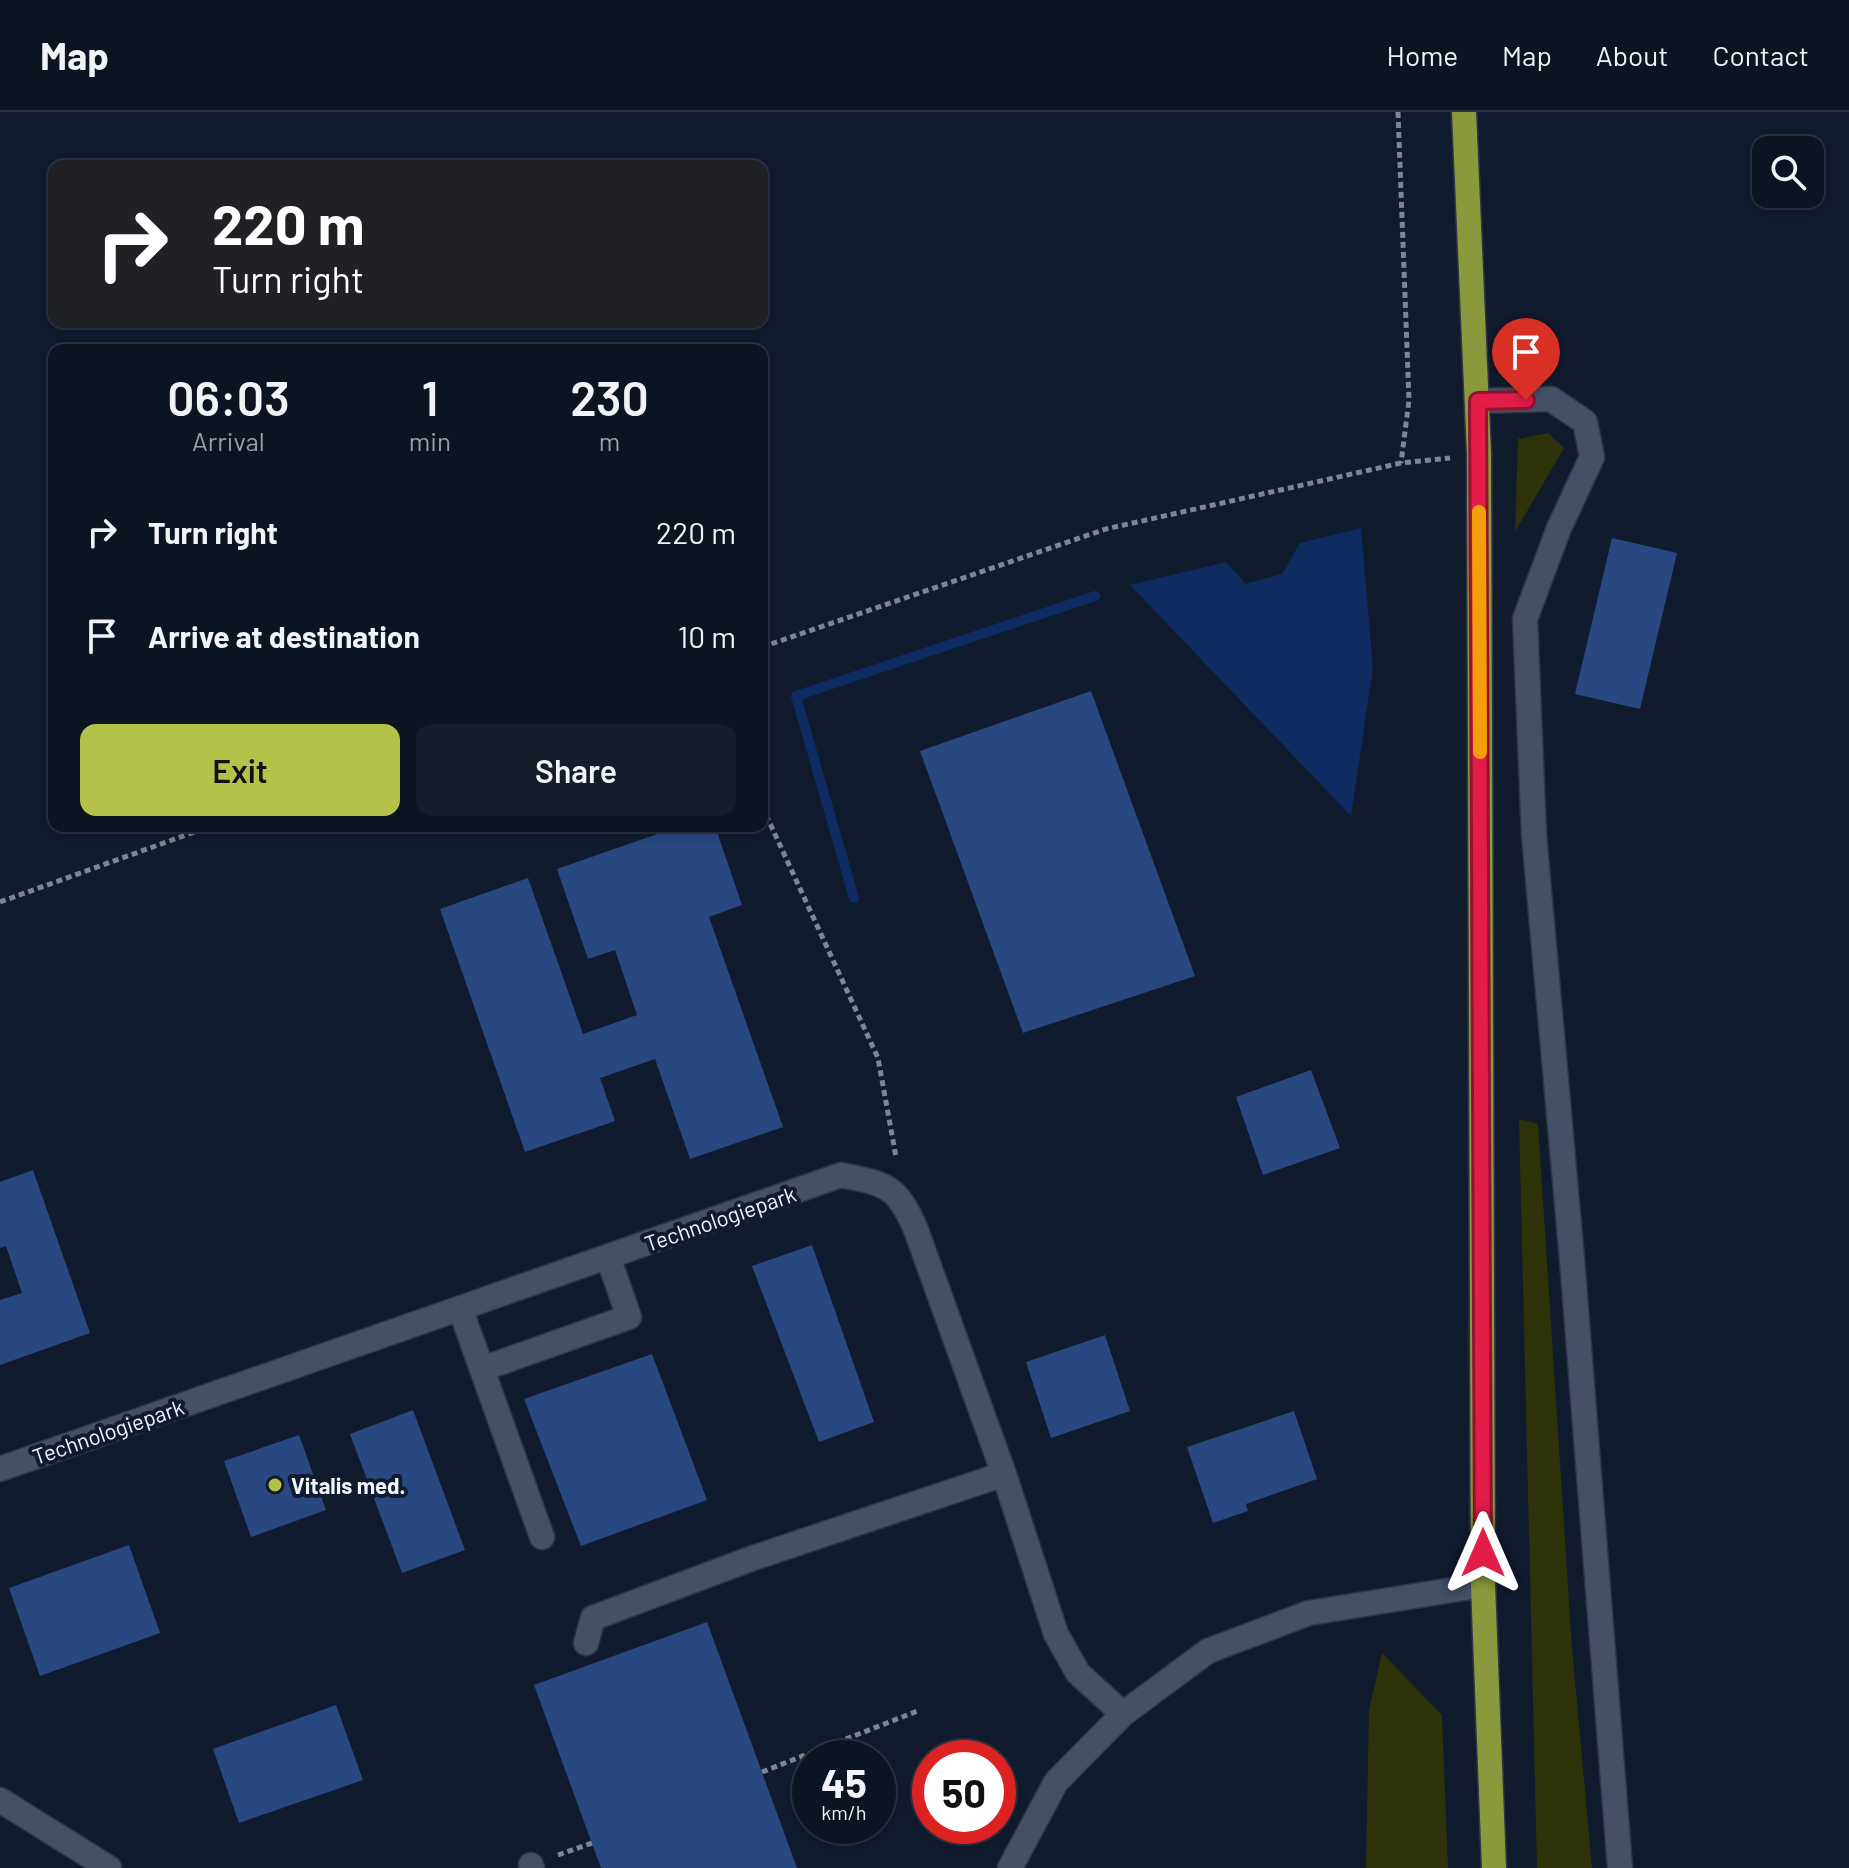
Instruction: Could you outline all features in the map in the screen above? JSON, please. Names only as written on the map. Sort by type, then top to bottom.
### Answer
[{"type":"main road","points":[[1464,112],[1479,454],[1483,1585],[1494,1868]]},
{"type":"street","points":[[1478,401],[1551,399],[1585,422],[1592,457],[1559,528],[1525,619],[1534,835],[1572,1259],[1620,1868]]},
{"type":"street","name":"Technologiepark","points":[[0,1469],[841,1175],[883,1183],[906,1206],[916,1230],[1004,1474],[1056,1634],[1078,1673],[1123,1714]]},
{"type":"street","points":[[482,1369],[629,1317],[608,1257]]},
{"type":"street","points":[[460,1308],[542,1537]]},
{"type":"street","points":[[586,1643],[593,1618],[753,1558],[1004,1474]]},
{"type":"street","points":[[1010,1868],[1056,1782],[1123,1714],[1208,1651],[1309,1613],[1483,1585]]},
{"type":"street","points":[[0,1800],[109,1868]]},
{"type":"path","points":[[1398,112],[1409,400],[1401,463]]},
{"type":"path","points":[[768,645],[1106,529],[1401,463],[1479,454]]},
{"type":"path","points":[[768,819],[878,1058],[896,1157]]},
{"type":"path","points":[[0,902],[194,832]]},
{"type":"path","points":[[762,1772],[920,1710]]},
{"type":"green space","points":[[1548,433],[1564,448],[1515,532],[1518,439]]},
{"type":"green space","points":[[1519,1119],[1538,1124],[1572,1648],[1592,1868],[1537,1868]]},
{"type":"green space","points":[[1382,1653],[1442,1715],[1448,1868],[1366,1868],[1369,1709]]},
{"type":"water","points":[[1361,528],[1373,668],[1351,816],[1130,585],[1226,562],[1246,584],[1282,574],[1300,543]]},
{"type":"building","points":[[1612,538],[1677,553],[1640,709],[1575,694]]},
{"type":"building","points":[[1091,691],[1195,976],[1023,1033],[920,751]]},
{"type":"building","points":[[663,832],[717,832],[742,905],[709,917],[783,1127],[690,1159],[655,1059],[600,1078],[615,1121],[525,1152],[440,909],[528,878],[583,1034],[637,1015],[615,950],[588,959],[557,869]]},
{"type":"building","points":[[1311,1070],[1340,1148],[1263,1175],[1236,1097]]},
{"type":"building","points":[[33,1170],[90,1333],[0,1365],[0,1300],[22,1293],[6,1246],[0,1248],[0,1182]]},
{"type":"building","points":[[812,1245],[874,1422],[819,1442],[752,1266]]},
{"type":"building","points":[[1105,1335],[1130,1411],[1051,1438],[1026,1362]]},
{"type":"building","points":[[652,1354],[707,1500],[581,1546],[524,1399]]},
{"type":"building","points":[[413,1410],[465,1550],[402,1573],[350,1434]]},
{"type":"building","points":[[1294,1411],[1317,1479],[1246,1504],[1248,1511],[1213,1523],[1187,1447]]},
{"type":"building","name":"Vitalis med.","points":[[299,1435],[326,1510],[251,1537],[224,1461]]},
{"type":"building","points":[[129,1545],[160,1633],[40,1676],[9,1588]]},
{"type":"building","points":[[707,1622],[797,1868],[601,1868],[534,1685]]},
{"type":"building","points":[[336,1705],[363,1780],[239,1823],[213,1749]]},
{"type":"waterway","points":[[854,898],[796,696],[1095,596]]},
{"type":"slow traffic","points":[[1479,512],[1480,752]]},
{"type":"place","name":"Vitalis med.","points":[[275,1485]]},
{"type":"route","points":[[1483,1553],[1478,401],[1526,400]]}]
